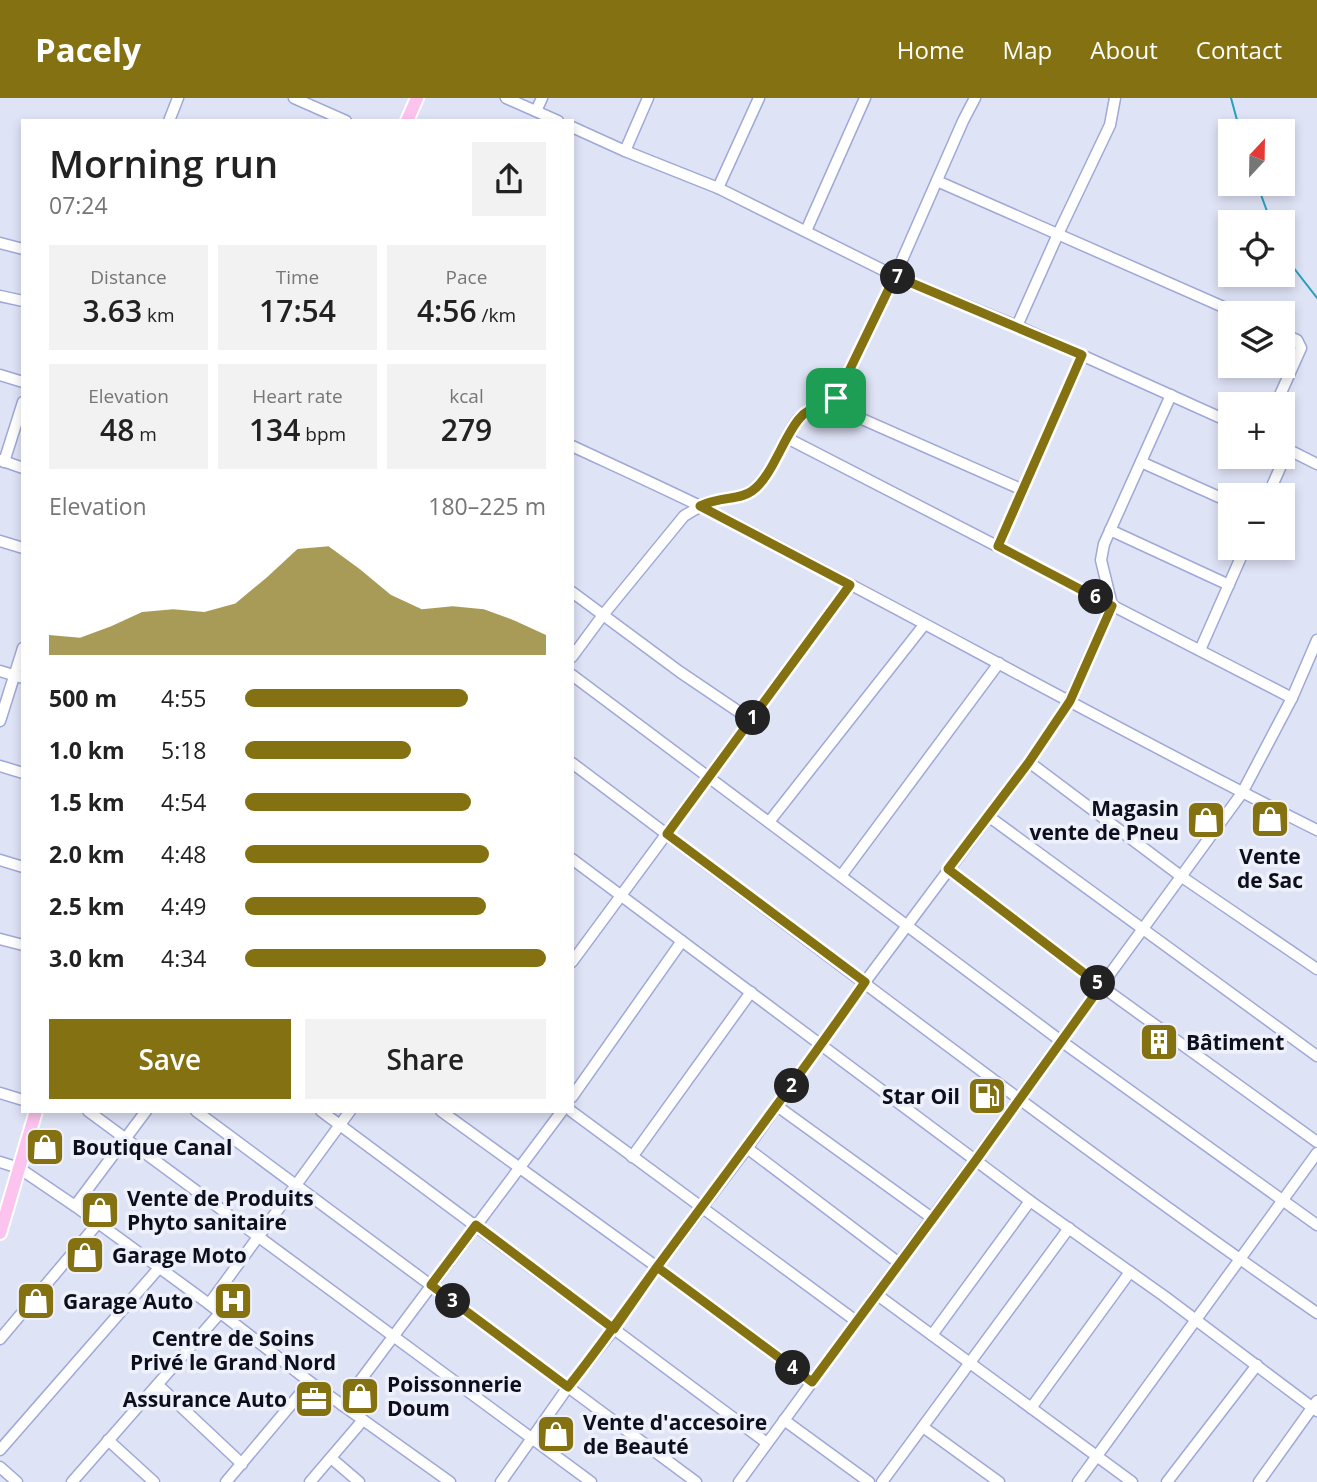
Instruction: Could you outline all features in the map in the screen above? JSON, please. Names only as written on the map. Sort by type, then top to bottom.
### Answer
[{"type":"main road","points":[[408,119],[417,98]]},
{"type":"main road","points":[[0,1233],[35,1113]]},
{"type":"street","points":[[170,119],[178,98]]},
{"type":"street","points":[[295,98],[342,119]]},
{"type":"street","points":[[506,98],[554,119]]},
{"type":"street","points":[[536,111],[542,98]]},
{"type":"street","points":[[625,151],[648,98]]},
{"type":"street","points":[[718,188],[758,98]]},
{"type":"street","points":[[806,231],[865,98]]},
{"type":"street","points":[[574,654],[684,516],[700,506],[717,500],[741,497],[753,491],[762,481],[799,418],[809,410],[828,404],[836,398],[895,276],[975,98]]},
{"type":"street","points":[[1017,326],[1110,125],[1115,98]]},
{"type":"street","points":[[574,128],[718,188],[895,276],[1017,326],[1218,417]]},
{"type":"street","points":[[937,181],[1218,305]]},
{"type":"street","points":[[0,243],[21,248]]},
{"type":"street","points":[[0,296],[21,301]]},
{"type":"street","points":[[1295,339],[1301,348],[1295,361]]},
{"type":"street","points":[[998,546],[1082,355]]},
{"type":"street","points":[[0,375],[21,381]]},
{"type":"street","points":[[501,1482],[568,1387],[614,1329],[822,1045],[865,982],[1029,762],[1070,701],[1112,606],[1101,560],[1104,544],[1171,395]]},
{"type":"street","points":[[828,404],[1023,490]]},
{"type":"street","points":[[21,408],[2,461],[21,467]]},
{"type":"street","points":[[787,438],[1292,698]]},
{"type":"street","points":[[574,447],[700,506],[1242,793],[1317,830]]},
{"type":"street","points":[[1295,454],[1317,464]]},
{"type":"street","points":[[1141,462],[1218,497]]},
{"type":"street","points":[[1110,530],[1229,585]]},
{"type":"street","points":[[0,541],[21,547]]},
{"type":"street","points":[[1200,650],[1240,560]]},
{"type":"street","points":[[574,959],[850,585]]},
{"type":"street","points":[[574,593],[751,720]]},
{"type":"street","points":[[769,822],[924,625]]},
{"type":"street","points":[[740,1482],[1242,793],[1292,698],[1317,640]]},
{"type":"street","points":[[841,876],[999,663]]},
{"type":"street","points":[[0,671],[19,677],[0,721]]},
{"type":"street","points":[[574,676],[1060,1041],[1317,1225]]},
{"type":"street","points":[[1029,762],[1182,877],[1317,969]]},
{"type":"street","points":[[574,764],[1020,1099],[1317,1313]]},
{"type":"street","points":[[0,766],[21,772]]},
{"type":"street","points":[[988,816],[1317,1056]]},
{"type":"street","points":[[0,860],[21,866]]},
{"type":"street","points":[[574,860],[1030,1201],[1315,1407],[1259,1482]]},
{"type":"street","points":[[948,869],[1101,986],[1317,1142]]},
{"type":"street","points":[[0,939],[21,944]]},
{"type":"street","points":[[574,1094],[682,941]]},
{"type":"street","points":[[632,1157],[751,992]]},
{"type":"street","points":[[0,1093],[21,1099]]},
{"type":"street","points":[[777,1106],[932,1218]]},
{"type":"street","points":[[91,1113],[592,1482]]},
{"type":"street","points":[[75,1206],[144,1113]]},
{"type":"street","points":[[199,1113],[696,1482]]},
{"type":"street","points":[[324,1113],[768,1443]]},
{"type":"street","points":[[209,1304],[349,1113]]},
{"type":"street","points":[[444,1113],[812,1382]]},
{"type":"street","points":[[342,1405],[561,1113]]},
{"type":"street","points":[[574,1113],[856,1321]]},
{"type":"street","points":[[747,1148],[899,1263]]},
{"type":"street","points":[[1078,1482],[1317,1153]]},
{"type":"street","points":[[0,1162],[19,1168],[75,1206],[310,1382],[450,1482]]},
{"type":"street","points":[[932,1335],[1030,1201]]},
{"type":"street","points":[[0,1339],[98,1223]]},
{"type":"street","points":[[882,1482],[1069,1228]]},
{"type":"street","points":[[0,1450],[159,1268]]},
{"type":"street","points":[[1031,1408],[1130,1272]]},
{"type":"street","points":[[876,1294],[1132,1482]]},
{"type":"street","points":[[72,1482],[220,1313]]},
{"type":"street","points":[[1167,1482],[1257,1365]]},
{"type":"street","points":[[226,1482],[310,1382]]},
{"type":"street","points":[[158,1385],[242,1464]]},
{"type":"street","points":[[310,1482],[363,1420]]},
{"type":"street","points":[[784,1420],[869,1482]]},
{"type":"street","points":[[923,1427],[999,1482]]},
{"type":"street","points":[[108,1440],[154,1482]]},
{"type":"street","points":[[331,1458],[359,1482]]},
{"type":"street","points":[[0,1467],[17,1482]]},
{"type":"waterway","points":[[1231,98],[1237,119]]},
{"type":"waterway","points":[[1261,196],[1267,210]]},
{"type":"waterway","points":[[1295,270],[1317,298]]},
{"type":"place","name":"Vente de Sac","points":[[1270,819]]},
{"type":"place","name":"Magasin vente de Pneu","points":[[1206,820]]},
{"type":"place","name":"Bâtiment","points":[[1159,1042]]},
{"type":"place","name":"Star Oil","points":[[987,1096]]},
{"type":"place","name":"Boutique Canal","points":[[45,1147]]},
{"type":"place","name":"Vente de Produits Phyto sanitaire","points":[[100,1210]]},
{"type":"place","name":"Garage Moto","points":[[85,1255]]},
{"type":"place","name":"Garage Auto","points":[[36,1301]]},
{"type":"place","name":"Centre de Soins Privé le Grand Nord","points":[[233,1301]]},
{"type":"place","name":"Poissonnerie Doum","points":[[360,1396]]},
{"type":"place","name":"Assurance Auto","points":[[314,1399]]},
{"type":"place","name":"Vente d'accesoire de Beauté","points":[[556,1434]]},
{"type":"route","points":[[836,398],[828,404],[809,410],[799,418],[762,481],[753,491],[741,497],[717,500],[700,506],[850,585],[667,834],[865,982],[747,1148],[657,1267],[614,1329],[568,1387],[431,1285],[476,1225],[614,1329],[657,1267],[812,1382],[1101,986],[948,869],[1029,762],[1070,701],[1112,606],[998,546],[1082,355],[895,276],[836,398]]}]
